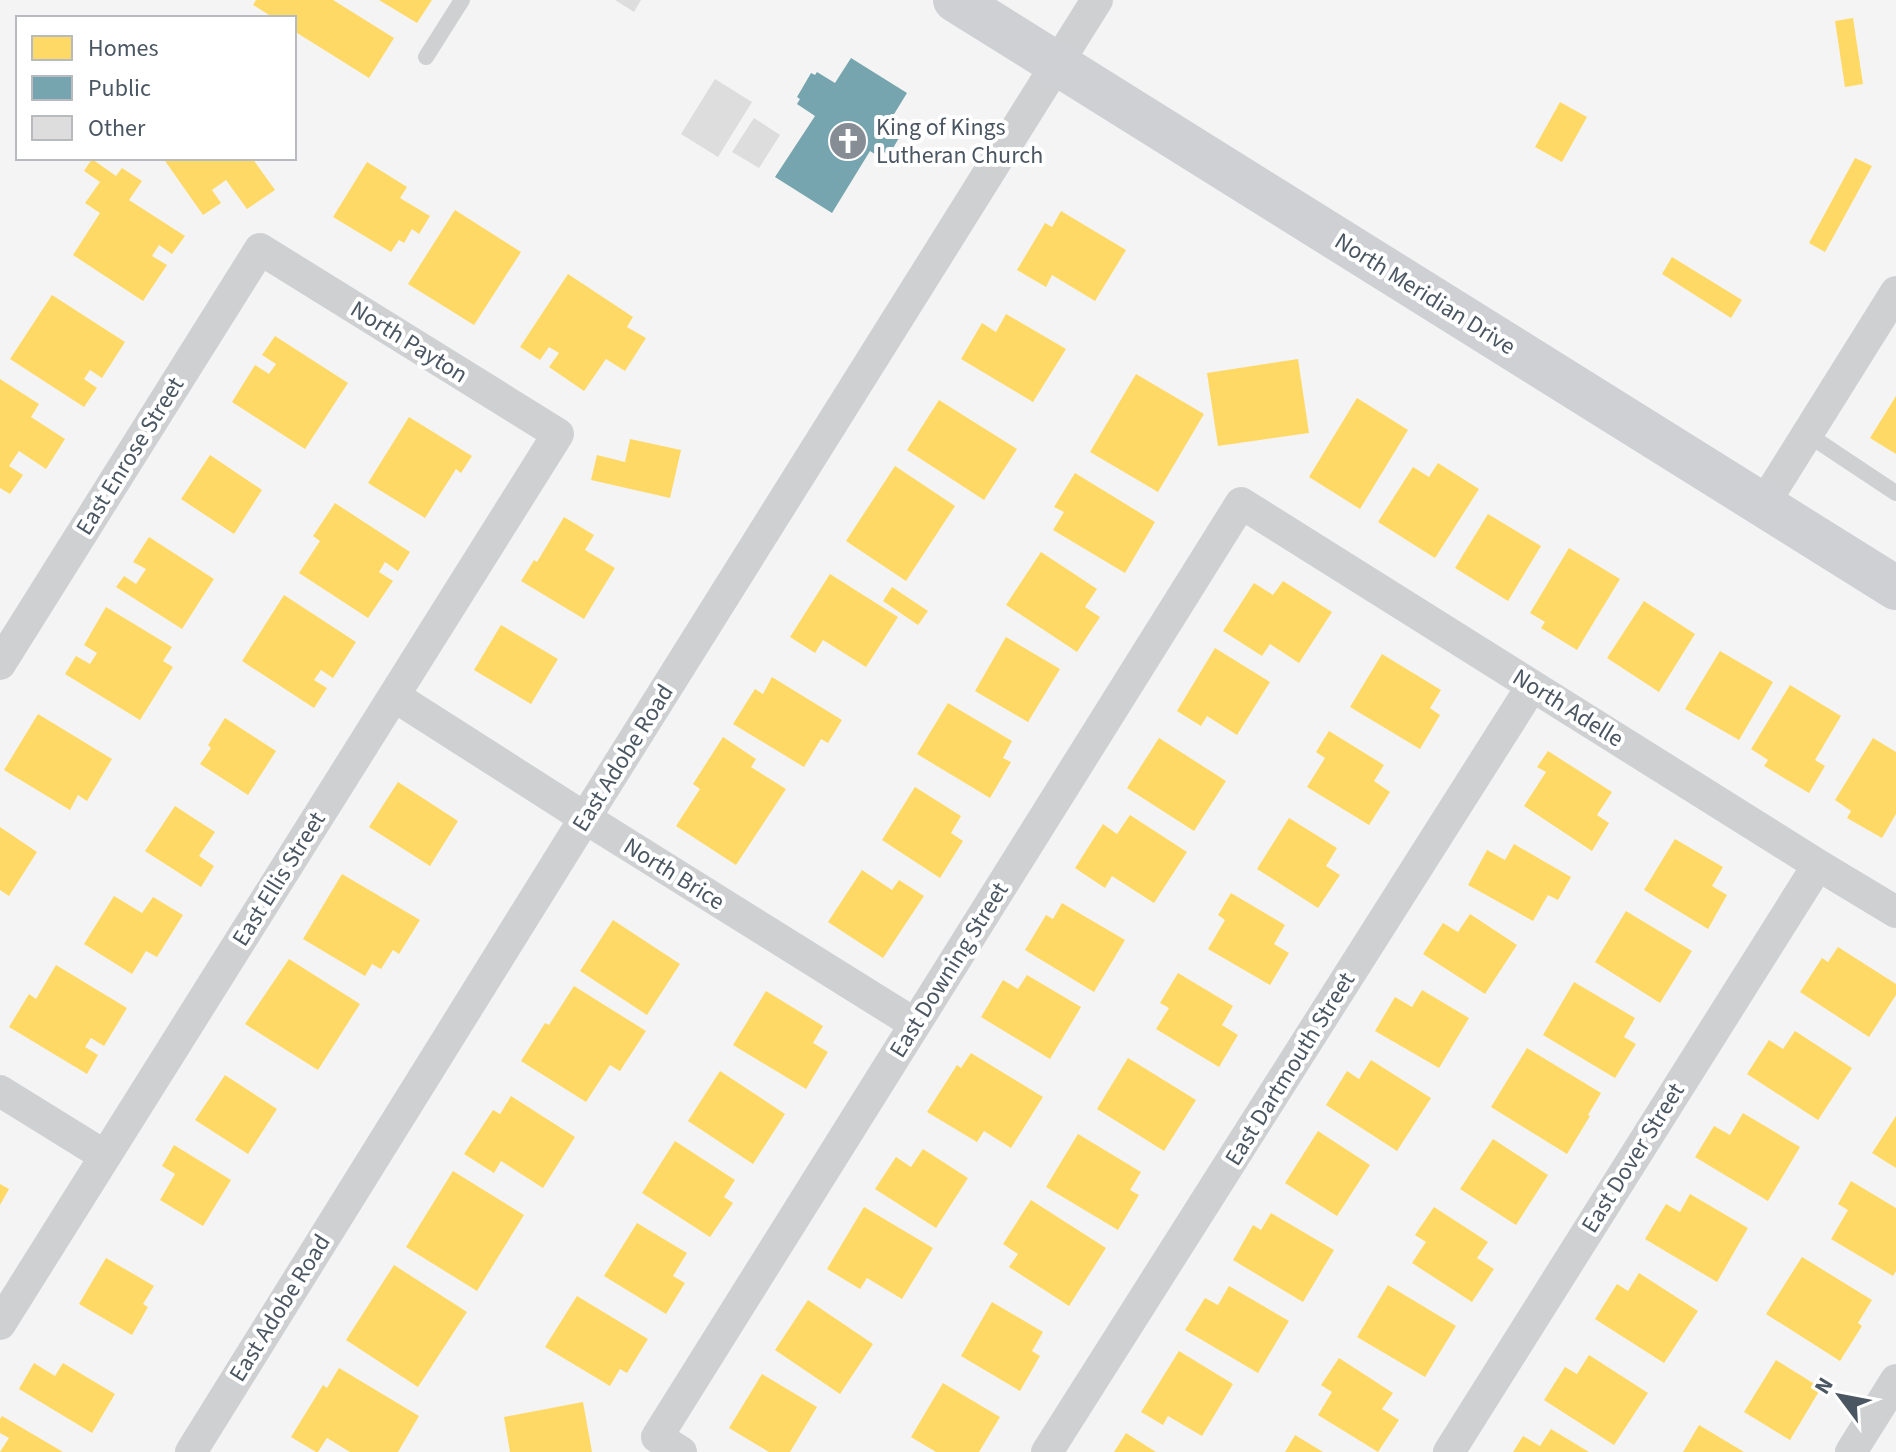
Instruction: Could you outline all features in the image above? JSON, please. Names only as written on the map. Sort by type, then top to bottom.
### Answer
[{"type":"street","name":"North Meridian Drive","points":[[955,0],[1896,588]]},
{"type":"street","name":"East Adobe Road","points":[[191,1452],[1097,0]]},
{"type":"street","name":"North Payton","points":[[260,249],[558,434]]},
{"type":"street","name":"East Enrose Street","points":[[0,664],[260,249]]},
{"type":"street","points":[[1763,505],[1896,292]]},
{"type":"street","name":"East Ellis Street","points":[[0,1324],[558,434]]},
{"type":"street","name":"North Adelle","points":[[1241,503],[1896,912]]},
{"type":"street","name":"East Downing Street","points":[[669,1444],[915,1024],[1241,503]]},
{"type":"street","name":"East Dartmouth Street","points":[[1047,1452],[1532,686]]},
{"type":"street","name":"North Brice","points":[[394,696],[915,1024]]},
{"type":"street","name":"East Dover Street","points":[[1449,1452],[1818,865]]},
{"type":"street","points":[[0,1091],[105,1156]]},
{"type":"street","points":[[1851,1452],[1896,1380]]},
{"type":"lane","points":[[426,57],[462,0]]},
{"type":"lane","points":[[1807,434],[1896,493]]},
{"type":"building: Homes","points":[[256,0],[333,0],[394,38],[369,78],[296,32],[296,16],[271,16],[253,5]]},
{"type":"building: Homes","points":[[379,0],[432,0],[417,23]]},
{"type":"building: Homes","points":[[1853,18],[1863,84],[1845,87],[1835,21]]},
{"type":"building: Homes","points":[[1560,102],[1587,117],[1562,162],[1535,147]]},
{"type":"building: Homes","points":[[1855,158],[1872,166],[1825,252],[1809,243]]},
{"type":"building: Homes","points":[[91,160],[116,176],[122,168],[142,181],[129,200],[185,236],[172,254],[159,245],[152,256],[167,265],[143,301],[73,255],[100,213],[85,203],[100,182],[84,171]]},
{"type":"building: Homes","points":[[164,160],[253,160],[275,190],[247,209],[226,180],[212,190],[221,203],[203,215]]},
{"type":"building: Homes","points":[[367,162],[407,187],[400,198],[430,216],[419,234],[412,229],[404,243],[399,240],[391,252],[333,217]]},
{"type":"building: Homes","points":[[455,210],[521,252],[474,325],[408,284]]},
{"type":"building: Homes","points":[[1061,211],[1126,250],[1095,301],[1052,275],[1046,287],[1017,270],[1045,223],[1052,227]]},
{"type":"building: Homes","points":[[1672,257],[1742,300],[1731,318],[1662,274]]},
{"type":"building: Homes","points":[[568,274],[633,317],[627,327],[646,338],[625,371],[606,359],[584,391],[549,367],[559,353],[549,347],[540,360],[520,347]]},
{"type":"building: Homes","points":[[52,295],[125,342],[102,378],[90,370],[84,379],[97,388],[84,407],[10,359]]},
{"type":"building: Homes","points":[[1006,314],[1066,349],[1033,402],[961,359],[982,323],[996,332]]},
{"type":"building: Homes","points":[[275,336],[348,383],[305,449],[232,402],[255,365],[269,374],[276,364],[262,355]]},
{"type":"building: Homes","points":[[1298,359],[1309,433],[1218,446],[1207,373]]},
{"type":"building: Homes","points":[[1136,374],[1204,414],[1158,492],[1090,452]]},
{"type":"building: Homes","points":[[0,379],[39,404],[31,417],[65,439],[46,469],[19,451],[9,466],[23,475],[10,494],[0,488]]},
{"type":"building: Homes","points":[[1896,396],[1896,454],[1870,438]]},
{"type":"building: Homes","points":[[1357,398],[1408,430],[1360,509],[1309,477]]},
{"type":"building: Homes","points":[[939,400],[1017,449],[984,500],[907,450]]},
{"type":"building: Homes","points":[[409,417],[472,456],[461,473],[456,469],[425,518],[368,483]]},
{"type":"building: Homes","points":[[630,439],[681,450],[670,498],[591,480],[597,455],[625,462]]},
{"type":"building: Homes","points":[[210,455],[262,490],[234,534],[181,499]]},
{"type":"building: Homes","points":[[1438,463],[1479,489],[1435,558],[1378,522],[1413,467],[1429,477]]},
{"type":"building: Homes","points":[[895,466],[955,506],[906,581],[846,541]]},
{"type":"building: Homes","points":[[1075,473],[1155,522],[1125,573],[1053,530],[1064,512],[1054,507]]},
{"type":"building: Homes","points":[[335,503],[410,552],[398,571],[385,562],[379,572],[393,581],[368,618],[299,573],[320,541],[313,536]]},
{"type":"building: Homes","points":[[1488,514],[1541,546],[1508,601],[1455,568]]},
{"type":"building: Homes","points":[[564,517],[594,535],[585,550],[615,568],[584,619],[521,581],[534,560],[537,562]]},
{"type":"building: Homes","points":[[149,537],[214,579],[182,629],[116,587],[124,576],[136,584],[146,569],[133,562]]},
{"type":"building: Homes","points":[[1569,548],[1620,579],[1577,650],[1541,628],[1545,622],[1530,613]]},
{"type":"building: Homes","points":[[1041,552],[1097,589],[1085,607],[1100,617],[1077,652],[1006,605]]},
{"type":"building: Homes","points":[[830,574],[898,617],[866,667],[823,640],[815,653],[790,637]]},
{"type":"building: Homes","points":[[1283,581],[1332,612],[1299,663],[1270,644],[1262,656],[1223,631],[1254,583],[1273,595]]},
{"type":"building: Homes","points":[[892,587],[928,611],[918,625],[883,601]]},
{"type":"building: Homes","points":[[284,595],[356,642],[333,678],[321,670],[314,680],[327,688],[314,708],[242,661]]},
{"type":"building: Homes","points":[[1644,601],[1695,634],[1659,692],[1607,658]]},
{"type":"building: Homes","points":[[106,607],[172,647],[163,661],[173,667],[140,720],[65,674],[76,656],[90,664],[97,653],[84,645]]},
{"type":"building: Homes","points":[[501,625],[558,659],[531,704],[474,670]]},
{"type":"building: Homes","points":[[1006,637],[1060,669],[1028,722],[975,691]]},
{"type":"building: Homes","points":[[1215,648],[1270,682],[1237,735],[1207,716],[1201,726],[1177,711]]},
{"type":"building: Homes","points":[[1720,651],[1773,682],[1739,740],[1685,709]]},
{"type":"building: Homes","points":[[1382,654],[1441,690],[1430,708],[1440,715],[1420,749],[1350,707]]},
{"type":"building: Homes","points":[[772,677],[842,720],[828,743],[821,739],[804,767],[733,724],[755,689],[763,694]]},
{"type":"building: Homes","points":[[1790,685],[1841,716],[1815,760],[1825,766],[1809,793],[1764,766],[1768,760],[1751,749]]},
{"type":"building: Homes","points":[[948,703],[1012,741],[1003,758],[1011,762],[990,798],[917,754]]},
{"type":"building: Homes","points":[[38,714],[112,759],[87,801],[78,795],[70,810],[4,770]]},
{"type":"building: Homes","points":[[225,718],[276,751],[248,795],[200,764]]},
{"type":"building: Homes","points":[[1329,731],[1384,765],[1374,781],[1390,792],[1369,825],[1307,787],[1325,758],[1316,752]]},
{"type":"building: Homes","points":[[723,737],[756,759],[751,767],[786,789],[736,865],[676,826],[700,789],[693,784]]},
{"type":"building: Homes","points":[[1159,738],[1226,781],[1194,831],[1127,788]]},
{"type":"building: Homes","points":[[1873,738],[1896,752],[1896,814],[1882,838],[1847,818],[1851,811],[1835,800]]},
{"type":"building: Homes","points":[[1548,751],[1612,792],[1597,815],[1609,823],[1592,851],[1524,806],[1546,772],[1537,767]]},
{"type":"building: Homes","points":[[398,782],[458,821],[430,866],[369,827]]},
{"type":"building: Homes","points":[[915,787],[961,816],[951,833],[963,841],[940,878],[882,840]]},
{"type":"building: Homes","points":[[175,806],[215,832],[199,856],[214,866],[201,887],[145,851]]},
{"type":"building: Homes","points":[[1130,815],[1187,852],[1154,903],[1112,876],[1105,888],[1075,868],[1103,824],[1117,834]]},
{"type":"building: Homes","points":[[1289,818],[1337,848],[1326,866],[1340,875],[1318,908],[1257,869]]},
{"type":"building: Homes","points":[[0,827],[37,852],[9,896],[0,890]]},
{"type":"building: Homes","points":[[1675,839],[1723,867],[1712,886],[1727,895],[1708,929],[1644,890]]},
{"type":"building: Homes","points":[[1514,844],[1571,877],[1558,900],[1548,895],[1533,921],[1468,885],[1487,850],[1505,860]]},
{"type":"building: Homes","points":[[862,870],[892,890],[899,880],[924,896],[883,958],[828,922]]},
{"type":"building: Homes","points":[[342,874],[420,920],[399,954],[393,950],[381,969],[372,964],[365,976],[303,939]]},
{"type":"building: Homes","points":[[1231,893],[1285,925],[1274,944],[1289,953],[1270,985],[1208,949],[1225,920],[1218,915]]},
{"type":"building: Homes","points":[[114,896],[142,913],[153,897],[183,915],[157,957],[146,951],[132,974],[84,944]]},
{"type":"building: Homes","points":[[1062,903],[1125,940],[1094,992],[1025,950],[1046,915],[1053,919]]},
{"type":"building: Homes","points":[[1626,911],[1692,951],[1660,1003],[1595,962]]},
{"type":"building: Homes","points":[[1470,914],[1517,945],[1485,994],[1423,954],[1443,923],[1458,932]]},
{"type":"building: Homes","points":[[613,920],[680,964],[647,1015],[580,971]]},
{"type":"building: Homes","points":[[1838,947],[1896,984],[1896,995],[1869,1037],[1800,992],[1822,958],[1828,962]]},
{"type":"building: Homes","points":[[289,959],[360,1004],[318,1070],[245,1024]]},
{"type":"building: Homes","points":[[56,965],[127,1008],[104,1046],[91,1038],[85,1047],[98,1055],[87,1074],[9,1027],[29,994],[36,999]]},
{"type":"building: Homes","points":[[1178,973],[1233,1006],[1222,1025],[1238,1035],[1219,1067],[1156,1029],[1169,1008],[1160,1003]]},
{"type":"building: Homes","points":[[1027,975],[1081,1007],[1050,1059],[981,1017],[1003,980],[1018,989]]},
{"type":"building: Homes","points":[[1574,982],[1635,1018],[1624,1037],[1636,1044],[1615,1078],[1543,1035]]},
{"type":"building: Homes","points":[[574,986],[646,1031],[620,1071],[610,1065],[586,1102],[521,1061]]},
{"type":"building: Homes","points":[[1422,990],[1469,1018],[1439,1068],[1375,1031],[1395,997],[1412,1007]]},
{"type":"building: Homes","points":[[766,991],[823,1026],[813,1043],[828,1052],[806,1089],[733,1045]]},
{"type":"building: Homes","points":[[1795,1031],[1852,1068],[1818,1120],[1747,1074],[1769,1040],[1783,1049]]},
{"type":"building: Homes","points":[[1527,1048],[1601,1093],[1567,1154],[1491,1107]]},
{"type":"building: Homes","points":[[971,1053],[1043,1097],[1011,1148],[984,1131],[977,1142],[927,1112],[957,1065],[961,1068]]},
{"type":"building: Homes","points":[[1128,1058],[1196,1100],[1164,1151],[1097,1109]]},
{"type":"building: Homes","points":[[1371,1060],[1431,1098],[1397,1151],[1326,1105],[1347,1071],[1359,1079]]},
{"type":"building: Homes","points":[[720,1071],[785,1114],[753,1164],[688,1121]]},
{"type":"building: Homes","points":[[225,1075],[277,1109],[248,1154],[195,1120]]},
{"type":"building: Homes","points":[[511,1096],[575,1137],[543,1188],[501,1161],[494,1173],[464,1154],[493,1110],[500,1114]]},
{"type":"building: Homes","points":[[1743,1113],[1800,1147],[1768,1201],[1695,1157],[1714,1126],[1730,1135]]},
{"type":"building: Homes","points":[[1896,1116],[1896,1168],[1872,1153]]},
{"type":"building: Homes","points":[[1318,1131],[1370,1165],[1337,1216],[1285,1183]]},
{"type":"building: Homes","points":[[1078,1134],[1141,1172],[1130,1190],[1139,1195],[1118,1230],[1046,1187]]},
{"type":"building: Homes","points":[[1493,1139],[1548,1175],[1516,1225],[1460,1189]]},
{"type":"building: Homes","points":[[675,1141],[735,1180],[724,1197],[733,1203],[710,1237],[642,1193]]},
{"type":"building: Homes","points":[[174,1145],[231,1180],[203,1226],[160,1200],[175,1174],[162,1166]]},
{"type":"building: Homes","points":[[923,1149],[968,1178],[936,1228],[875,1189],[896,1157],[911,1167]]},
{"type":"building: Homes","points":[[453,1171],[524,1215],[477,1291],[406,1247]]},
{"type":"building: Homes","points":[[1851,1181],[1896,1208],[1896,1271],[1893,1276],[1831,1239],[1848,1210],[1838,1204]]},
{"type":"building: Homes","points":[[0,1184],[9,1189],[0,1205]]},
{"type":"building: Homes","points":[[1690,1194],[1748,1228],[1717,1282],[1645,1239],[1666,1204],[1680,1212]]},
{"type":"building: Homes","points":[[1031,1200],[1106,1248],[1069,1306],[1009,1267],[1018,1254],[1003,1244]]},
{"type":"building: Homes","points":[[864,1207],[933,1248],[902,1299],[867,1278],[860,1289],[827,1269]]},
{"type":"building: Homes","points":[[1434,1207],[1488,1242],[1477,1258],[1494,1269],[1472,1302],[1412,1263],[1426,1242],[1415,1235]]},
{"type":"building: Homes","points":[[1271,1213],[1334,1250],[1303,1302],[1233,1260],[1253,1225],[1261,1230]]},
{"type":"building: Homes","points":[[637,1223],[687,1253],[673,1276],[685,1283],[666,1314],[604,1276]]},
{"type":"building: Homes","points":[[1802,1257],[1872,1300],[1858,1323],[1862,1326],[1840,1361],[1766,1314]]},
{"type":"building: Homes","points":[[106,1258],[154,1286],[143,1304],[148,1307],[132,1335],[79,1304]]},
{"type":"building: Homes","points":[[394,1265],[467,1312],[418,1387],[346,1340]]},
{"type":"building: Homes","points":[[1639,1273],[1698,1311],[1664,1363],[1595,1319],[1617,1284],[1628,1291]]},
{"type":"building: Homes","points":[[1388,1285],[1456,1326],[1425,1377],[1357,1337]]},
{"type":"building: Homes","points":[[1229,1286],[1289,1321],[1258,1373],[1185,1330],[1205,1298],[1218,1305]]},
{"type":"building: Homes","points":[[577,1296],[648,1339],[627,1373],[620,1369],[610,1386],[545,1347]]},
{"type":"building: Homes","points":[[808,1300],[873,1344],[840,1394],[775,1350]]},
{"type":"building: Homes","points":[[992,1302],[1043,1332],[1032,1351],[1040,1356],[1020,1391],[961,1356]]},
{"type":"building: Homes","points":[[1179,1351],[1233,1384],[1202,1436],[1168,1416],[1163,1425],[1141,1412]]},
{"type":"building: Homes","points":[[1589,1355],[1648,1393],[1614,1445],[1544,1400],[1565,1367],[1577,1374]]},
{"type":"building: Homes","points":[[1339,1358],[1393,1393],[1382,1409],[1399,1420],[1378,1452],[1318,1415],[1332,1392],[1321,1385]]},
{"type":"building: Homes","points":[[1776,1360],[1821,1388],[1790,1440],[1744,1412]]},
{"type":"building: Homes","points":[[34,1363],[55,1376],[63,1363],[115,1394],[92,1433],[19,1389]]},
{"type":"building: Homes","points":[[339,1368],[419,1416],[398,1452],[350,1452],[327,1438],[316,1452],[291,1437],[323,1385],[327,1388]]},
{"type":"building: Homes","points":[[762,1374],[817,1407],[790,1452],[769,1452],[729,1428]]},
{"type":"building: Homes","points":[[943,1383],[1000,1417],[979,1452],[936,1452],[911,1437]]},
{"type":"building: Homes","points":[[583,1402],[592,1452],[510,1452],[504,1417]]},
{"type":"building: Homes","points":[[2,1416],[63,1452],[0,1452],[9,1438],[0,1433]]},
{"type":"building: Homes","points":[[1699,1425],[1744,1452],[1683,1452]]},
{"type":"building: Homes","points":[[1551,1429],[1589,1452],[1513,1452],[1523,1436],[1540,1446]]},
{"type":"building: Homes","points":[[1126,1433],[1156,1452],[1114,1452]]},
{"type":"building: Homes","points":[[1295,1435],[1323,1452],[1285,1452]]},
{"type":"building: Public","name":"King of Kings Lutheran Church","points":[[851,58],[907,93],[891,119],[902,126],[899,129],[903,131],[889,155],[884,152],[881,158],[870,151],[832,213],[775,177],[815,116],[797,104],[800,99],[797,97],[811,73],[815,75],[817,72],[835,83]]},
{"type":"building: Other","points":[[615,0],[641,0],[634,12]]},
{"type":"building: Other","points":[[715,79],[752,102],[718,157],[681,134]]},
{"type":"building: Other","points":[[754,118],[780,135],[759,168],[732,152]]},
{"type":"place","name":"King of Kings Lutheran Church","points":[[848,141]]}]
